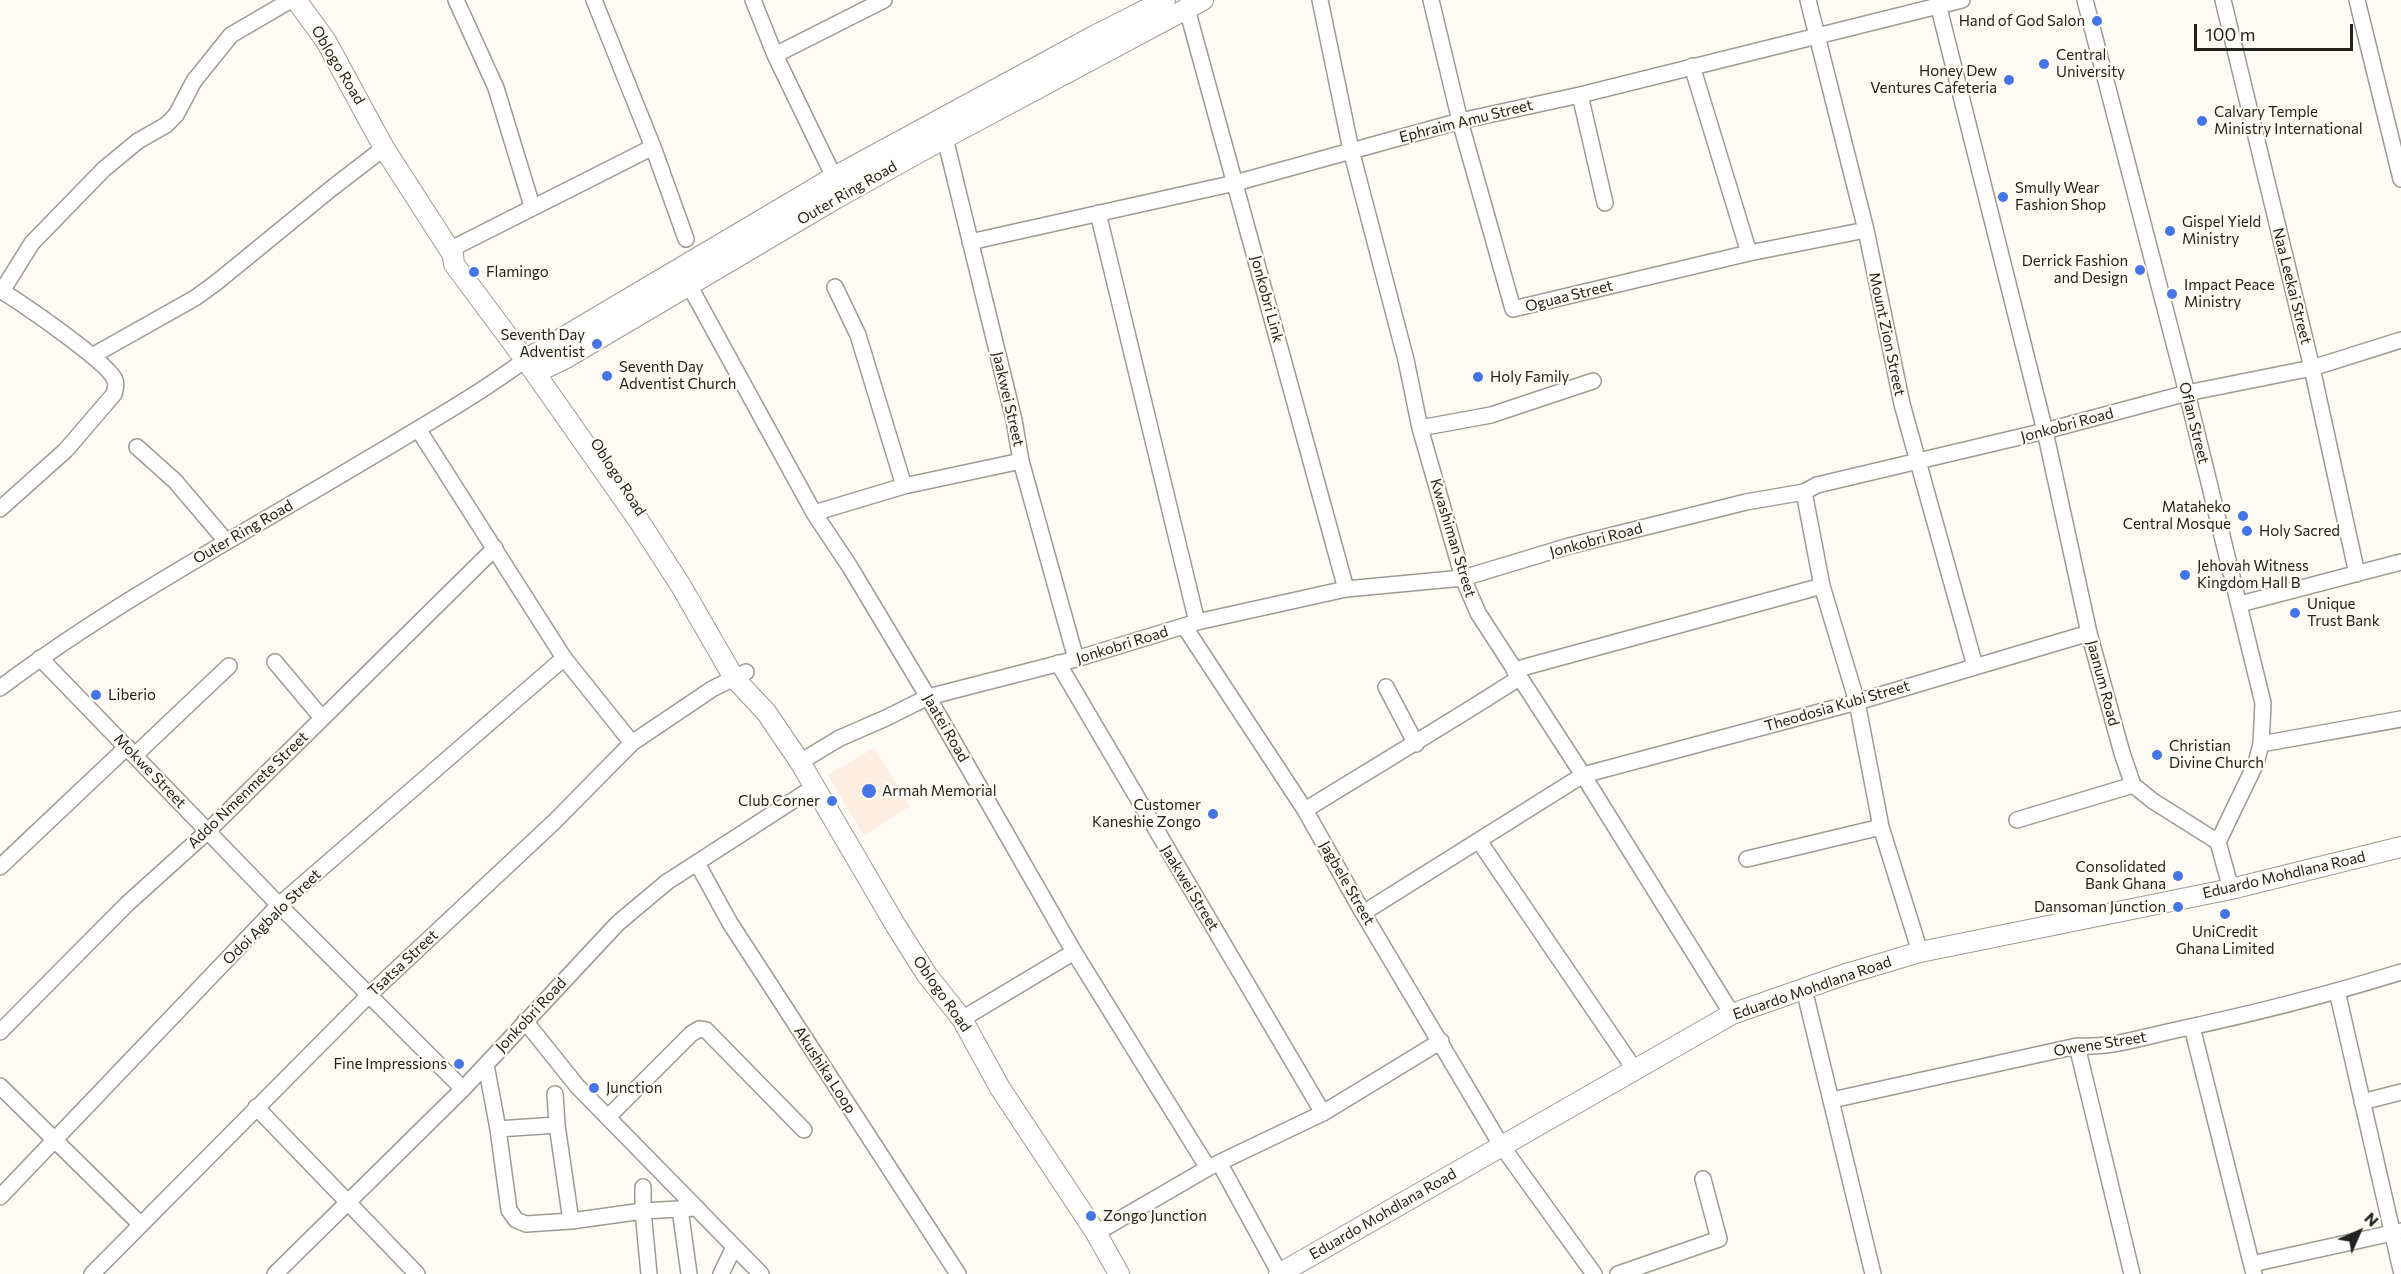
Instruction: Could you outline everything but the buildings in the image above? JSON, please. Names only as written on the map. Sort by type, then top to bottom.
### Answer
[{"type":"main road","name":"Oblogo Road","points":[[296,0],[327,41],[384,148],[451,252],[454,264],[535,364],[800,762],[813,788],[927,975],[962,1019],[1000,1088],[1096,1233],[1119,1274]]},
{"type":"main road","name":"Outer Ring Road","points":[[535,364],[834,177],[1165,0]]},
{"type":"main road","name":"Outer Ring Road","points":[[535,364],[689,285],[945,138],[1195,4]]},
{"type":"main road","name":"Eduardo Mohdlana Road","points":[[1279,1274],[1732,1014],[1846,974],[1920,952],[2231,889],[2401,848]]},
{"type":"street","points":[[0,509],[66,450],[114,394],[116,387],[115,379],[92,356],[1,290],[32,243],[104,169],[138,141],[166,125],[176,115],[194,81],[231,35],[291,0]]},
{"type":"street","points":[[456,0],[496,88],[532,206]]},
{"type":"street","points":[[594,0],[653,147],[686,238]]},
{"type":"street","points":[[753,0],[775,55],[834,177]]},
{"type":"street","points":[[775,55],[884,0]]},
{"type":"street","name":"Kwashiman Street","points":[[1320,0],[1351,150],[1406,360],[1420,428],[1462,578],[1478,613],[1583,775],[1732,1014]]},
{"type":"street","name":"Oguaa Street","points":[[1431,0],[1460,121],[1513,309],[1749,252],[1866,230]]},
{"type":"street","name":"Mount Zion Street","points":[[1808,0],[1866,230],[1902,404],[1975,666]]},
{"type":"street","name":"Ephraim Amu Street","points":[[970,242],[1235,183],[1460,121],[1580,94],[1937,3],[1962,0]]},
{"type":"street","name":"Oflan Street","points":[[2085,0],[2187,393],[2263,703],[2261,744],[2256,763],[2218,842]]},
{"type":"street","name":"Naa Leekai Street","points":[[2223,0],[2312,368],[2357,574]]},
{"type":"street","points":[[2357,0],[2401,179]]},
{"type":"street","name":"Jaanum Road","points":[[1937,3],[2045,431],[2089,633],[2133,785]]},
{"type":"street","name":"Jonkobri Link","points":[[1195,4],[1235,183],[1346,589]]},
{"type":"street","points":[[1692,66],[1749,252]]},
{"type":"street","points":[[1580,94],[1605,203]]},
{"type":"street","name":"Jaakwei Street","points":[[945,138],[1022,461],[1076,659]]},
{"type":"street","points":[[451,252],[532,206],[653,147]]},
{"type":"street","points":[[92,356],[195,298],[333,186],[384,148]]},
{"type":"street","name":"Jagbele Street","points":[[1098,213],[1190,624],[1305,810],[1363,913],[1502,1145],[1594,1274]]},
{"type":"street","name":"Jaatei Road","points":[[689,285],[814,513],[850,567],[928,697],[1074,952],[1214,1166],[1279,1274]]},
{"type":"street","points":[[835,287],[858,335],[904,486]]},
{"type":"street","name":"Jonkobri Road","points":[[800,762],[840,738],[928,697],[1076,659],[1190,624],[1346,589],[1462,578],[1569,546],[1735,504],[1804,492],[1817,485],[2045,431],[2187,393],[2312,368],[2401,340]]},
{"type":"street","name":"Outer Ring Road","points":[[0,688],[40,658],[226,542],[491,384],[535,364]]},
{"type":"street","points":[[1420,428],[1491,416],[1593,381]]},
{"type":"street","points":[[418,429],[564,657],[632,743]]},
{"type":"street","points":[[137,447],[175,481],[226,542]]},
{"type":"street","points":[[814,513],[904,486],[1022,461]]},
{"type":"street","points":[[1804,492],[1822,586],[1857,702],[1881,827],[1920,952]]},
{"type":"street","name":"Addo Nmenmete Street","points":[[0,1032],[128,903],[208,831],[495,548]]},
{"type":"street","points":[[2240,604],[2401,562]]},
{"type":"street","points":[[1305,810],[1375,766],[1416,744],[1517,674],[1822,586]]},
{"type":"street","name":"Theodosia Kubi Street","points":[[1363,913],[1583,775],[1857,702],[2089,633]]},
{"type":"street","name":"Odoi Agbalo Street","points":[[0,1197],[279,905],[564,657]]},
{"type":"street","name":"Mokwe Street","points":[[40,658],[279,905],[463,1089]]},
{"type":"street","points":[[275,662],[322,718]]},
{"type":"street","name":"Jaakwei Street","points":[[1058,663],[1323,1113]]},
{"type":"street","points":[[0,867],[229,666]]},
{"type":"street","name":"Tsatsa Street","points":[[92,1274],[369,995],[554,822],[632,743],[668,716],[740,675]]},
{"type":"street","points":[[1386,687],[1416,744]]},
{"type":"street","points":[[2261,744],[2401,719]]},
{"type":"street","points":[[2017,820],[2133,785],[2153,801],[2218,842],[2231,889]]},
{"type":"street","name":"Jonkobri Road","points":[[275,1274],[463,1089],[618,923],[667,882],[813,788]]},
{"type":"street","points":[[1747,859],[1881,827]]},
{"type":"street","points":[[1479,841],[1635,1070]]},
{"type":"street","name":"Akushika Loop","points":[[697,863],[730,923],[958,1274]]},
{"type":"street","points":[[962,1019],[1074,952]]},
{"type":"street","name":"Owene Street","points":[[1832,1100],[2077,1046],[2098,1047],[2192,1027],[2337,991],[2401,972]]},
{"type":"street","points":[[1804,989],[1832,1100],[1858,1220],[1873,1274]]},
{"type":"street","points":[[2337,991],[2362,1102],[2397,1232],[2401,1270]]},
{"type":"street","points":[[525,1021],[577,1086],[761,1274]]},
{"type":"street","points":[[2192,1027],[2253,1269],[2397,1232]]},
{"type":"street","points":[[608,1117],[691,1034],[699,1029],[706,1030],[804,1130]]},
{"type":"street","points":[[1096,1233],[1214,1166],[1323,1113],[1441,1041]]},
{"type":"street","points":[[2077,1046],[2132,1274]]},
{"type":"street","points":[[486,1065],[498,1129],[509,1210],[516,1220],[526,1224],[571,1221],[643,1211],[697,1208]]},
{"type":"street","points":[[0,1086],[140,1224]]},
{"type":"street","points":[[2362,1102],[2401,1092]]},
{"type":"street","points":[[555,1094],[557,1125],[571,1221]]},
{"type":"street","points":[[256,1107],[417,1274]]},
{"type":"street","points":[[498,1129],[557,1125]]},
{"type":"street","points":[[1618,1274],[1719,1239],[1703,1179]]},
{"type":"street","points":[[643,1187],[649,1274]]},
{"type":"street","points":[[680,1209],[689,1274]]},
{"type":"street","points":[[721,1274],[734,1247]]},
{"type":"shaded area","name":"Armah Memorial","points":[[874,748],[910,806],[864,836],[828,775]]},
{"type":"place","name":"Hand of God Salon","points":[[2097,21]]},
{"type":"place","name":"Central University","points":[[2044,64]]},
{"type":"place","name":"Honey Dew Ventures Cafeteria","points":[[2009,80]]},
{"type":"place","name":"Calvary Temple Ministry International","points":[[2202,121]]},
{"type":"place","name":"Smully Wear Fashion Shop","points":[[2003,197]]},
{"type":"place","name":"Gispel Yield Ministry","points":[[2170,231]]},
{"type":"place","name":"Derrick Fashion and Design","points":[[2140,270]]},
{"type":"place","name":"Flamingo","points":[[474,272]]},
{"type":"place","name":"Impact Peace Ministry","points":[[2172,294]]},
{"type":"place","name":"Seventh Day Adventist","points":[[597,344]]},
{"type":"place","name":"Seventh Day Adventist Church","points":[[607,376]]},
{"type":"place","name":"Holy Family","points":[[1478,377]]},
{"type":"place","name":"Mataheko Central Mosque","points":[[2243,516]]},
{"type":"place","name":"Holy Sacred","points":[[2247,531]]},
{"type":"place","name":"Jehovah Witness Kingdom Hall B","points":[[2185,575]]},
{"type":"place","name":"Unique Trust Bank","points":[[2295,613]]},
{"type":"place","name":"Liberio","points":[[96,695]]},
{"type":"place","name":"Christian Divine Church","points":[[2157,755]]},
{"type":"place","name":"Armah Memorial","points":[[869,791]]},
{"type":"place","name":"Club Corner","points":[[832,801]]},
{"type":"place","name":"Customer Kaneshie Zongo","points":[[1213,814]]},
{"type":"place","name":"Consolidated Bank Ghana","points":[[2178,876]]},
{"type":"place","name":"Dansoman Junction","points":[[2178,907]]},
{"type":"place","name":"UniCredit Ghana Limited","points":[[2225,914]]},
{"type":"place","name":"Fine Impressions","points":[[459,1064]]},
{"type":"place","name":"Junction","points":[[594,1088]]},
{"type":"place","name":"Zongo Junction","points":[[1091,1216]]}]
